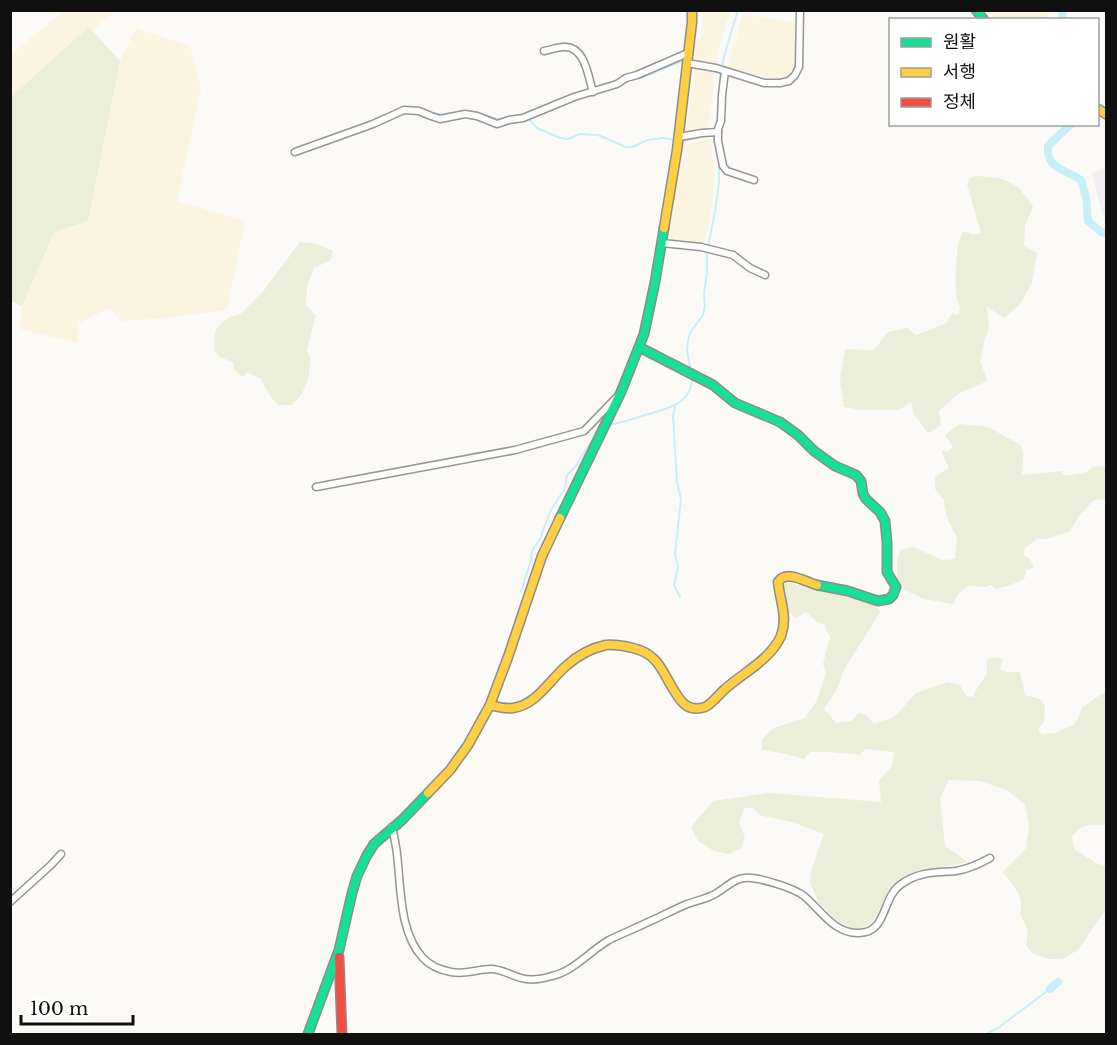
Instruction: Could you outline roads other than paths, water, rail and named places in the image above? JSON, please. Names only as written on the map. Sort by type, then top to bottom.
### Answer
[{"type":"main road","points":[[308,1035],[339,950],[357,876],[366,857],[374,844],[402,820],[450,770],[468,745],[490,705],[520,624],[542,555],[608,421],[644,334],[679,139],[692,10]]},
{"type":"main road","points":[[490,705],[510,709],[531,701],[577,658],[605,645],[613,645],[641,650],[653,657],[680,700],[692,708],[702,709],[764,660],[778,642],[785,615],[778,582],[783,576],[853,592],[876,601],[891,598],[894,592],[896,587],[887,572],[888,542],[885,520],[866,499],[861,481],[856,475],[835,466],[780,422],[735,403],[713,385],[639,347]]},
{"type":"main road","points":[[339,950],[342,1035]]},
{"type":"street","points":[[295,152],[374,124],[405,110],[419,111],[440,118],[465,114],[497,123],[526,117],[617,84],[626,78],[687,60],[764,82],[780,84],[789,81],[799,67],[800,10]]},
{"type":"street","points":[[544,51],[561,46],[578,51],[583,60],[592,92]]},
{"type":"street","points":[[725,71],[718,132],[723,166],[727,171],[754,180]]},
{"type":"street","points":[[679,139],[702,133],[718,132]]},
{"type":"street","points":[[662,243],[701,247],[733,255],[750,268],[765,275]]},
{"type":"street","points":[[316,487],[515,450],[584,431],[621,392]]},
{"type":"street","points":[[392,827],[401,902],[406,924],[413,943],[423,958],[436,968],[452,972],[470,973],[498,969],[526,979],[554,976],[569,969],[610,940],[687,904],[712,895],[734,880],[755,878],[793,890],[803,895],[836,926],[856,934],[865,933],[876,927],[893,891],[901,884],[931,872],[956,871],[978,865],[990,858]]},
{"type":"street","points":[[10,902],[61,854]]},
{"type":"waterway","points":[[719,97],[723,63],[738,10]]},
{"type":"waterway","points":[[1062,10],[1063,18]]},
{"type":"waterway","points":[[631,80],[685,61]]},
{"type":"waterway","points":[[431,113],[450,115],[469,111],[498,119],[521,115]]},
{"type":"waterway","points":[[527,117],[537,128],[560,138],[568,139],[580,134],[598,135],[626,147],[632,147],[648,140],[663,138],[682,141],[710,135]]},
{"type":"waterway","points":[[1069,126],[1048,146],[1048,154],[1058,168],[1081,180],[1086,197],[1088,221],[1106,234]]},
{"type":"waterway","points":[[691,371],[687,351],[688,341],[690,333],[703,315],[705,306],[707,252],[719,182],[719,160],[714,141],[715,135]]},
{"type":"waterway","points":[[608,425],[677,404],[688,393],[692,377]]},
{"type":"waterway","points":[[675,406],[673,416],[677,482],[681,499],[675,554],[678,567],[674,585],[680,597]]},
{"type":"waterway","points":[[521,592],[532,551],[541,537],[550,512],[565,488],[567,475],[575,467],[600,427]]},
{"type":"waterway","points":[[1050,989],[1058,982]]},
{"type":"waterway","points":[[986,1034],[998,1028],[1050,989]]}]
